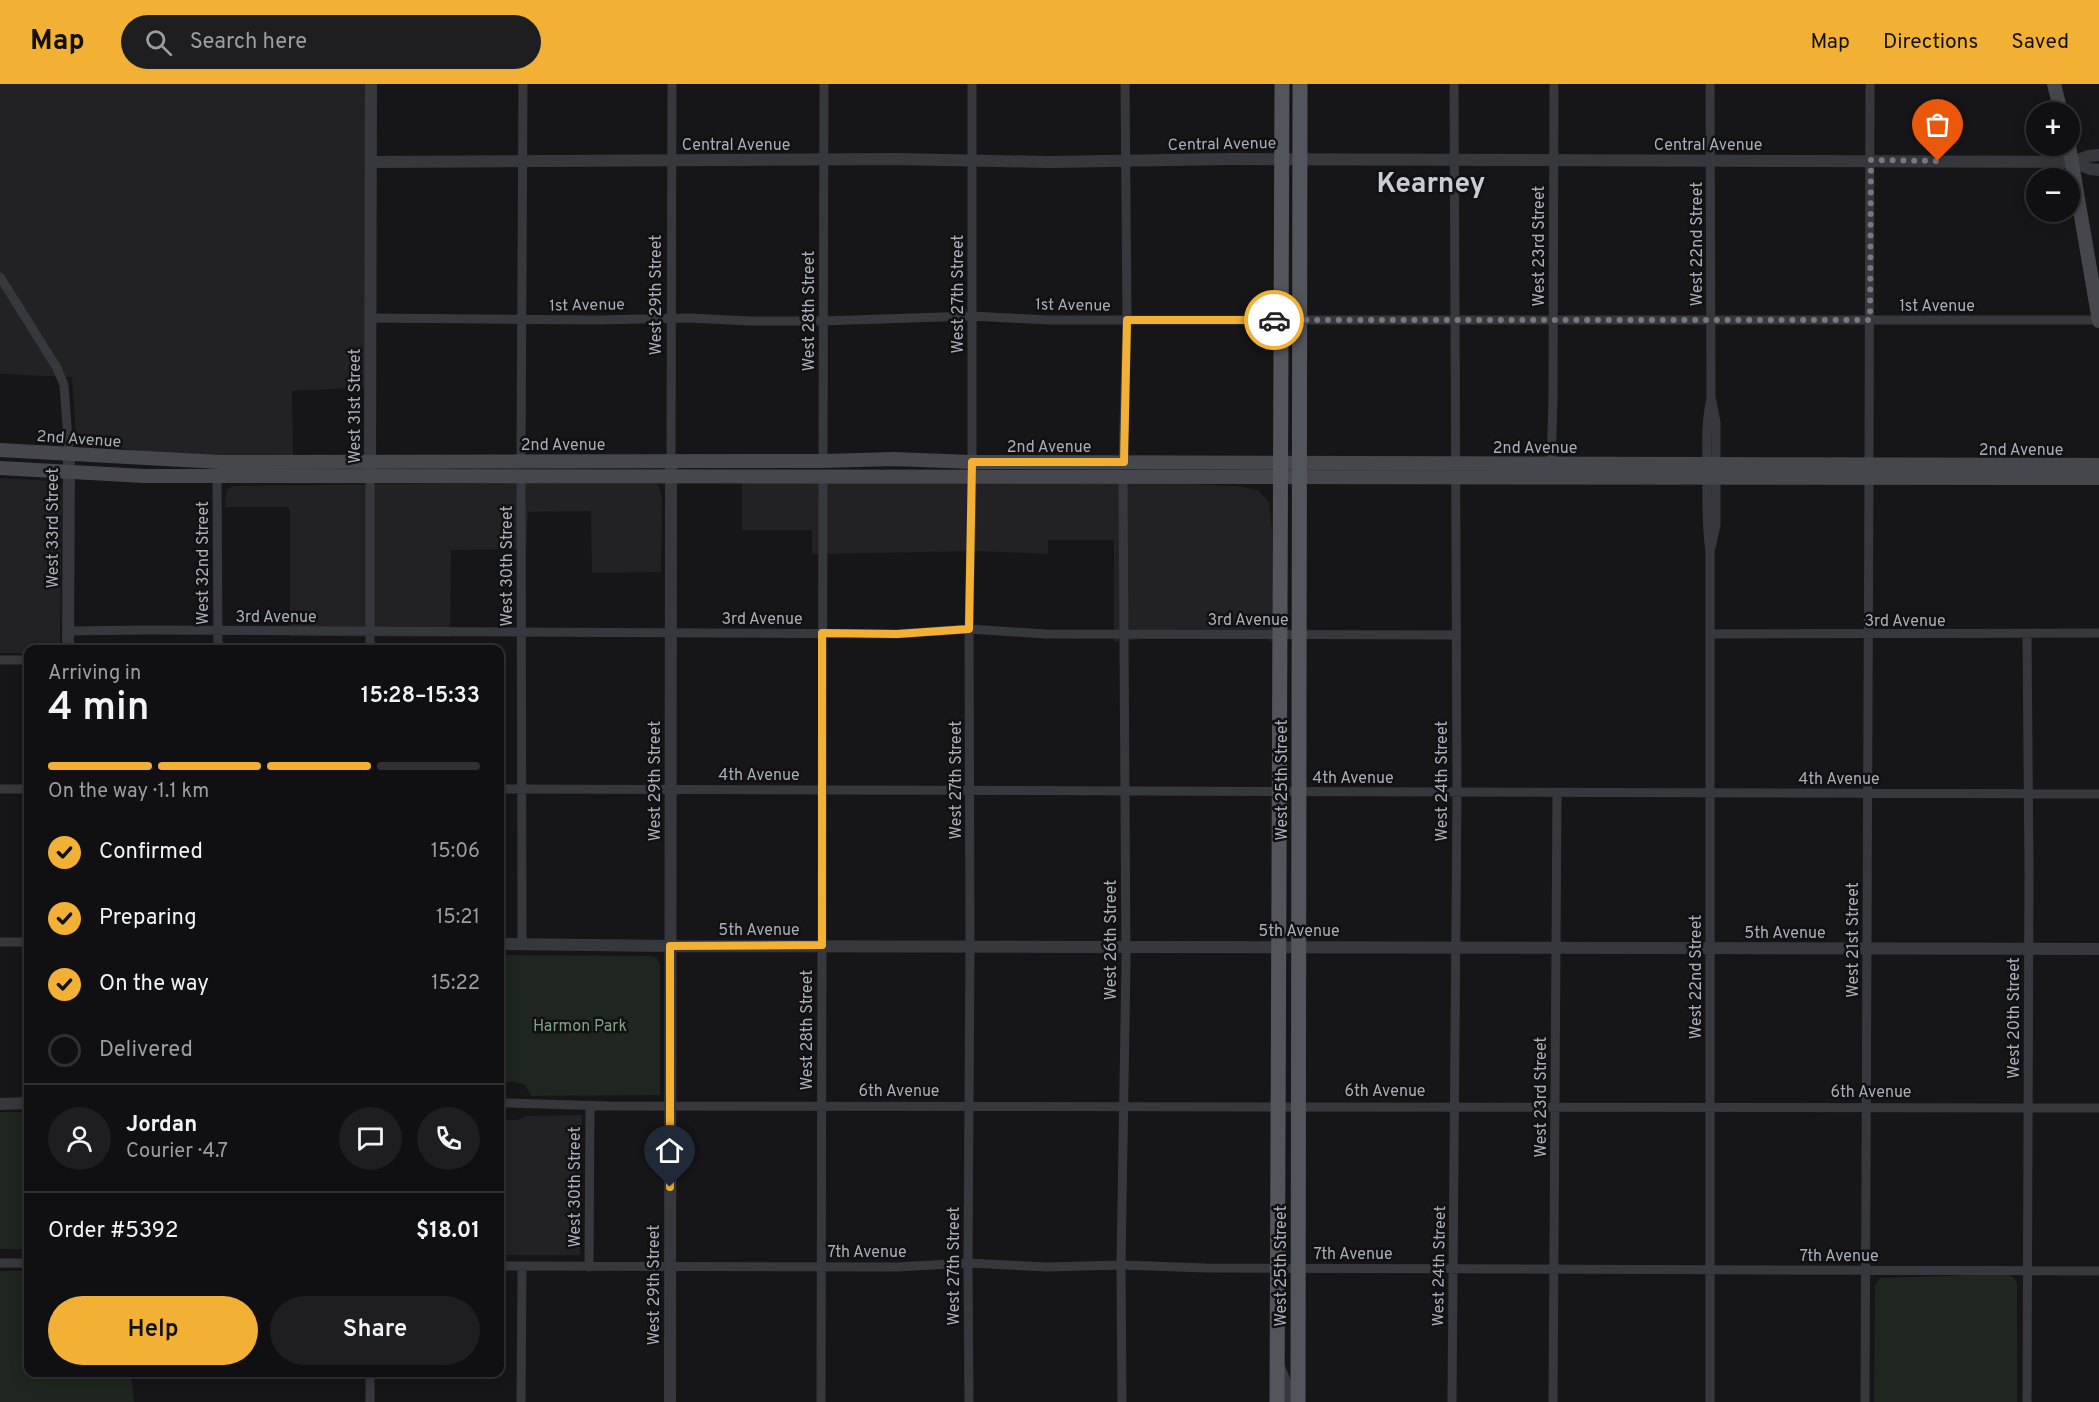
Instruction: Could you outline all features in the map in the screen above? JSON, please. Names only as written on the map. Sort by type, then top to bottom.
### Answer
[{"type":"main road","name":"West 25th Street","points":[[1277,1402],[1282,84]]},
{"type":"main road","name":"West 25th Street","points":[[1298,1402],[1300,84]]},
{"type":"main road","points":[[2054,84],[2058,102]]},
{"type":"main road","points":[[2072,156],[2099,321]]},
{"type":"main road","name":"2nd Avenue","points":[[0,450],[219,462],[894,459],[972,462],[1124,462],[1455,478],[1551,471]]},
{"type":"main road","name":"2nd Avenue","points":[[1299,471],[1455,463],[1551,471],[1711,472],[1903,471],[2099,465]]},
{"type":"main road","name":"2nd Avenue","points":[[0,468],[144,476],[216,477],[1124,478],[1280,470]]},
{"type":"main road","name":"2nd Avenue","points":[[1903,471],[2099,478]]},
{"type":"street","name":"West 31st Street","points":[[370,645],[371,84]]},
{"type":"street","points":[[521,460],[523,84]]},
{"type":"street","name":"West 29th Street","points":[[670,1402],[672,84]]},
{"type":"street","name":"West 28th Street","points":[[823,461],[824,84]]},
{"type":"street","name":"West 27th Street","points":[[969,1402],[972,84]]},
{"type":"street","points":[[1124,462],[1127,320],[1125,84]]},
{"type":"street","name":"West 24th Street","points":[[1452,1402],[1457,793],[1454,84]]},
{"type":"street","name":"West 23rd Street","points":[[1551,471],[1554,84]]},
{"type":"street","name":"West 22nd Street","points":[[1710,84],[1711,399],[1716,422],[1707,528],[1710,551],[1710,1402]]},
{"type":"street","name":"West 21st Street","points":[[1865,1402],[1870,84]]},
{"type":"street","name":"Central Avenue","points":[[371,162],[973,159],[1048,162],[1282,159],[2073,162],[2099,155]]},
{"type":"street","name":"Central Avenue","points":[[2073,162],[2099,170]]},
{"type":"street","name":"West 33rd Street","points":[[1,277],[57,368],[64,385],[69,453],[68,645]]},
{"type":"street","name":"1st Avenue","points":[[371,318],[523,320],[672,318],[822,321],[972,316],[1048,320],[2099,321]]},
{"type":"street","name":"West 32nd Street","points":[[216,477],[218,645]]},
{"type":"street","name":"West 30th Street","points":[[521,477],[522,944]]},
{"type":"street","name":"West 28th Street","points":[[820,1402],[823,477]]},
{"type":"street","name":"West 26th Street","points":[[1122,1402],[1121,1265],[1126,946],[1124,478]]},
{"type":"street","name":"3rd Avenue","points":[[68,631],[897,634],[969,629],[1046,634],[1456,635]]},
{"type":"street","name":"3rd Avenue","points":[[1710,634],[2099,633]]},
{"type":"street","name":"West 20th Street","points":[[2027,634],[2029,949],[2027,1402]]},
{"type":"street","points":[[0,660],[24,660]]},
{"type":"street","points":[[0,789],[24,789]]},
{"type":"street","name":"4th Avenue","points":[[504,789],[2099,794]]},
{"type":"street","name":"West 23rd Street","points":[[1553,1402],[1557,793]]},
{"type":"street","points":[[0,942],[24,942]]},
{"type":"street","name":"5th Avenue","points":[[504,944],[2099,949]]},
{"type":"street","points":[[0,1104],[24,1103]]},
{"type":"street","name":"6th Avenue","points":[[506,1103],[590,1106],[2099,1108]]},
{"type":"street","name":"West 30th Street","points":[[589,1267],[590,1106]]},
{"type":"street","points":[[0,1263],[24,1263]]},
{"type":"street","name":"7th Avenue","points":[[504,1266],[897,1267],[968,1263],[1047,1267],[1121,1265],[1277,1268],[2099,1271]]},
{"type":"street","points":[[521,1402],[522,1266]]},
{"type":"street","points":[[1277,1360],[1285,1381],[1288,1402]]},
{"type":"street","points":[[370,1377],[370,1402]]},
{"type":"shaded area","points":[[0,84],[365,84],[371,387],[292,391],[293,456],[173,456],[121,448],[82,446],[76,437],[72,377],[0,374]]},
{"type":"shaded area","points":[[0,478],[50,481],[62,487],[60,645],[24,645],[24,653],[0,653]]},
{"type":"shaded area","points":[[655,483],[659,487],[662,499],[661,572],[592,573],[591,511],[528,512],[526,549],[451,550],[450,637],[290,636],[290,511],[288,507],[226,507],[225,502],[227,489],[233,486]]},
{"type":"shaded area","points":[[742,483],[1159,483],[1238,486],[1258,490],[1269,502],[1272,530],[1272,642],[1266,639],[1141,639],[1114,642],[1114,540],[1048,540],[1048,554],[979,551],[812,554],[812,530],[742,530]]},
{"type":"shaded area","points":[[582,1115],[580,1255],[504,1255],[504,1120],[518,1120],[527,1116]]},
{"type":"green space","name":"Harmon Park","points":[[504,955],[649,956],[657,958],[660,965],[660,1095],[531,1096],[525,1085],[512,1081],[504,1083]]},
{"type":"green space","points":[[0,1112],[24,1112],[24,1249],[0,1249]]},
{"type":"green space","points":[[0,1271],[24,1271],[24,1377],[131,1377],[134,1402],[0,1402]]},
{"type":"green space","points":[[2006,1274],[2013,1277],[2017,1283],[2017,1402],[1874,1402],[1875,1285],[1880,1278]]},
{"type":"way so far","points":[[1274,320],[1870,320],[1871,160],[1938,161]]},
{"type":"district","name":"Kearney","points":[[1431,182]]},
{"type":"route","points":[[670,1187],[670,946],[822,945],[822,633],[897,634],[969,629],[972,462],[1124,462],[1127,320],[1274,320]]}]
